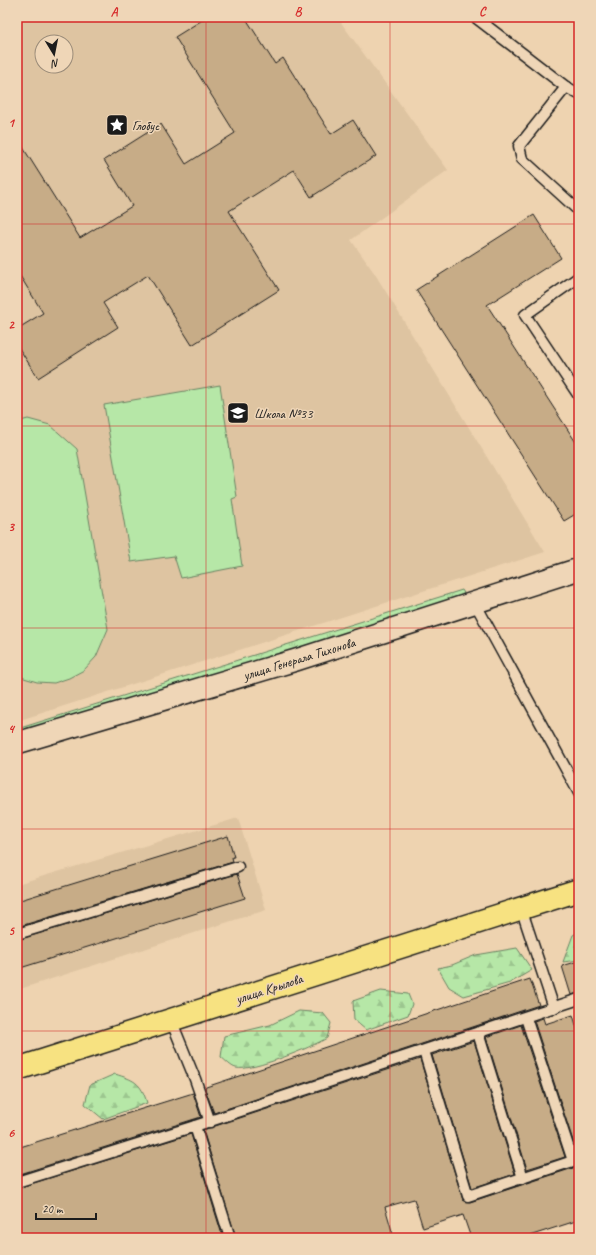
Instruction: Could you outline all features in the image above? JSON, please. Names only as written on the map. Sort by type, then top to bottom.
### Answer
[{"type":"main road","points":[[521,908],[579,885]]},
{"type":"main road","points":[[521,908],[579,890]]},
{"type":"main road","name":"улица Крылова","points":[[17,1069],[521,908]]},
{"type":"street","name":"улица Генерала Тихонова","points":[[17,743],[296,660],[579,569]]},
{"type":"lane","points":[[475,17],[566,87],[579,94]]},
{"type":"lane","points":[[566,87],[519,146],[522,159],[579,211]]},
{"type":"lane","points":[[579,277],[524,315],[579,396]]},
{"type":"lane","points":[[475,603],[579,793]]},
{"type":"lane","points":[[17,934],[238,867]]},
{"type":"lane","points":[[521,908],[554,1008]]},
{"type":"lane","points":[[17,1182],[210,1122],[526,1018],[579,999]]},
{"type":"lane","points":[[424,1051],[468,1196],[576,1160],[526,1018]]},
{"type":"lane","points":[[171,1020],[195,1079],[210,1122]]},
{"type":"lane","points":[[478,1033],[523,1178]]},
{"type":"lane","points":[[195,1126],[230,1238]]},
{"type":"lane","points":[[574,1238],[579,1236]]},
{"type":"shaded area","name":"Школа №33","points":[[34,17],[337,17],[448,170],[351,240],[375,274],[545,552],[17,721],[17,22]]},
{"type":"shaded area","points":[[238,818],[266,910],[17,990],[17,884]]},
{"type":"green space","points":[[220,385],[237,497],[232,499],[242,566],[181,578],[174,556],[131,562],[104,405]]},
{"type":"green space","points":[[28,419],[50,425],[77,449],[108,629],[96,657],[84,670],[69,678],[54,683],[37,682],[24,678],[17,672],[17,422]]},
{"type":"green space","points":[[462,590],[464,593],[458,598],[17,737],[17,729]]},
{"type":"green space","points":[[579,932],[579,960],[563,962],[573,935]]},
{"type":"green space","points":[[517,948],[532,970],[510,983],[464,996],[449,987],[438,968],[452,965],[476,955]]},
{"type":"green space","points":[[381,991],[408,994],[412,1004],[408,1015],[366,1030],[354,1020],[353,1001]]},
{"type":"green space","points":[[299,1011],[323,1013],[331,1023],[327,1038],[296,1053],[268,1063],[244,1068],[236,1068],[221,1057],[224,1036],[270,1025]]},
{"type":"green space","points":[[115,1074],[136,1083],[142,1090],[147,1103],[103,1119],[85,1104],[90,1085]]},
{"type":"building","points":[[207,17],[245,17],[275,64],[283,58],[331,134],[353,120],[376,156],[311,197],[294,170],[229,211],[279,290],[192,345],[148,275],[103,303],[118,327],[38,378],[17,345],[17,329],[43,313],[17,271],[17,138],[80,238],[132,206],[104,160],[161,124],[186,164],[235,133],[175,37]]},
{"type":"building","points":[[534,215],[561,258],[487,305],[579,447],[579,512],[564,521],[416,290]]},
{"type":"building","points":[[228,836],[234,857],[232,857],[233,862],[17,927],[17,901]]},
{"type":"building","points":[[237,874],[245,898],[17,969],[17,940]]},
{"type":"building","points":[[579,961],[579,993],[571,995],[562,966]]},
{"type":"building","points":[[530,979],[539,1005],[214,1113],[205,1089],[206,1087]]},
{"type":"building","points":[[573,1015],[579,1035],[579,1153],[577,1153],[534,1021],[543,1018],[545,1024]]},
{"type":"building","points":[[521,1025],[565,1157],[527,1169],[486,1037]]},
{"type":"building","points":[[474,1041],[515,1174],[472,1188],[432,1055]]},
{"type":"building","points":[[420,1059],[463,1200],[470,1202],[579,1166],[579,1220],[523,1238],[471,1238],[463,1215],[423,1228],[414,1199],[385,1207],[394,1238],[236,1238],[203,1130]]},
{"type":"building","points":[[193,1093],[201,1117],[17,1175],[17,1148]]},
{"type":"building","points":[[191,1134],[223,1238],[17,1238],[17,1188]]},
{"type":"place","name":"Глобус","points":[[117,125]]},
{"type":"place","name":"Школа №33","points":[[238,413]]}]
